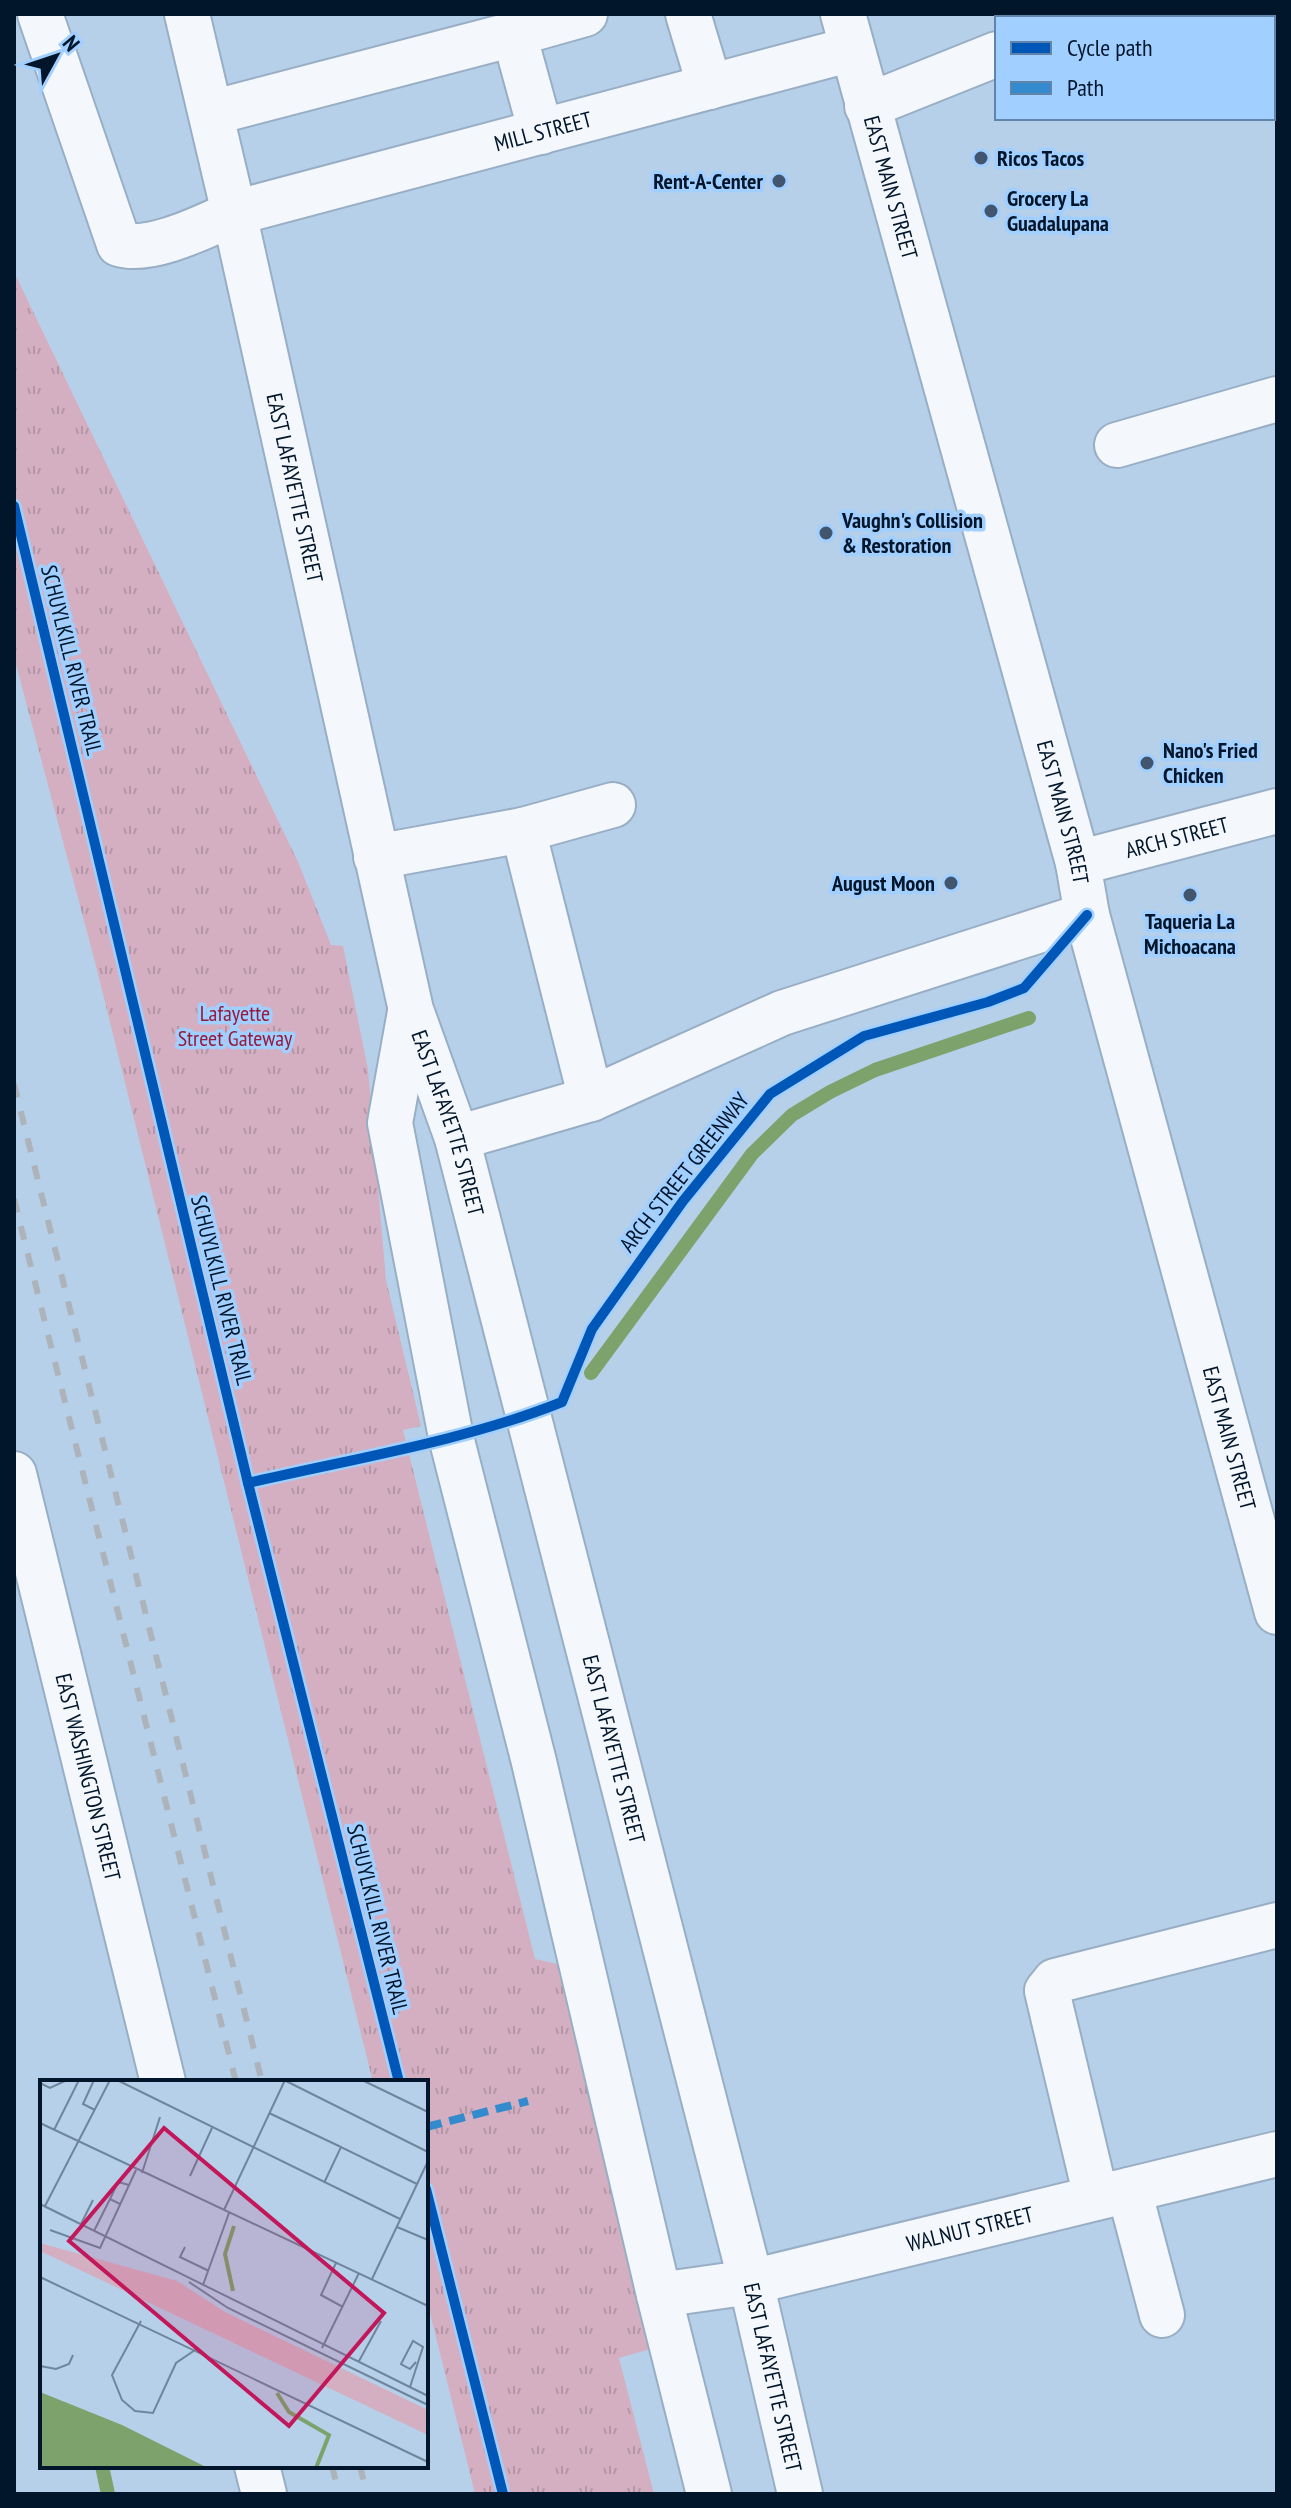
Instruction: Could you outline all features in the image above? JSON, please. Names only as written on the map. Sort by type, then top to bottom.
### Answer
[{"type":"street","name":"MILL STREET","points":[[40,14],[119,244],[131,248],[197,230],[234,213],[710,87],[847,32]]},
{"type":"street","name":"EAST LAFAYETTE STREET","points":[[187,14],[411,1010],[457,1138],[751,2282],[800,2494]]},
{"type":"street","points":[[211,113],[585,14]]},
{"type":"street","points":[[688,14],[710,87]]},
{"type":"street","name":"EAST MAIN STREET","points":[[847,32],[1078,863],[1087,915],[1277,1612]]},
{"type":"street","points":[[514,34],[541,132]]},
{"type":"street","points":[[867,106],[995,55]]},
{"type":"street","points":[[1117,445],[1277,399]]},
{"type":"street","points":[[376,857],[523,830],[613,805]]},
{"type":"street","name":"ARCH STREET","points":[[1078,863],[1277,811]]},
{"type":"street","points":[[523,830],[591,1099]]},
{"type":"street","points":[[457,1138],[591,1099],[782,1013],[1087,915]]},
{"type":"street","name":"EAST LAFAYETTE STREET","points":[[411,1010],[390,1123],[451,1437],[534,1762],[709,2494]]},
{"type":"street","name":"EAST WASHINGTON STREET","points":[[14,1474],[163,2080]]},
{"type":"street","points":[[1162,2315],[1113,2194],[1047,1991],[1055,1981],[1277,1925]]},
{"type":"street","name":"WALNUT STREET","points":[[659,2295],[751,2282],[1277,2154]]},
{"type":"street","points":[[258,2468],[264,2494]]},
{"type":"green space","name":"Lafayette Street Gateway","points":[[14,272],[299,864],[331,945],[343,946],[368,1069],[386,1280],[421,1426],[403,1430],[535,1959],[557,1964],[654,2348],[619,2358],[654,2494],[475,2494],[428,2305],[428,2080],[373,2080],[96,966],[14,657]]},
{"type":"waterway","points":[[591,1373],[752,1154],[792,1115],[875,1070],[1029,1018]]},
{"type":"waterway","points":[[102,2468],[108,2494]]},
{"type":"railway","points":[[14,1084],[262,2080]]},
{"type":"railway","points":[[14,1199],[235,2080]]},
{"type":"railway","points":[[332,2468],[339,2494]]},
{"type":"railway","points":[[360,2468],[367,2494]]},
{"type":"marked path","points":[[428,2126],[528,2101]]},
{"type":"cycle path","name":"SCHUYLKILL RIVER TRAIL","points":[[14,506],[248,1483],[398,2080]]},
{"type":"cycle path","name":"ARCH STREET GREENWAY","points":[[248,1483],[486,1428],[562,1402],[592,1329],[683,1201],[770,1094],[864,1036],[988,1002],[1024,988],[1087,915]]},
{"type":"cycle path","points":[[428,2197],[503,2494]]},
{"type":"place","name":"Ricos Tacos","points":[[981,158]]},
{"type":"place","name":"Rent-A-Center","points":[[779,181]]},
{"type":"place","name":"Grocery La Guadalupana","points":[[991,211]]},
{"type":"place","name":"Vaughn's Collision & Restoration","points":[[826,533]]},
{"type":"place","name":"Nano's Fried Chicken","points":[[1147,763]]},
{"type":"place","name":"August Moon","points":[[951,883]]},
{"type":"place","name":"Taqueria La Michoacana","points":[[1190,895]]}]
